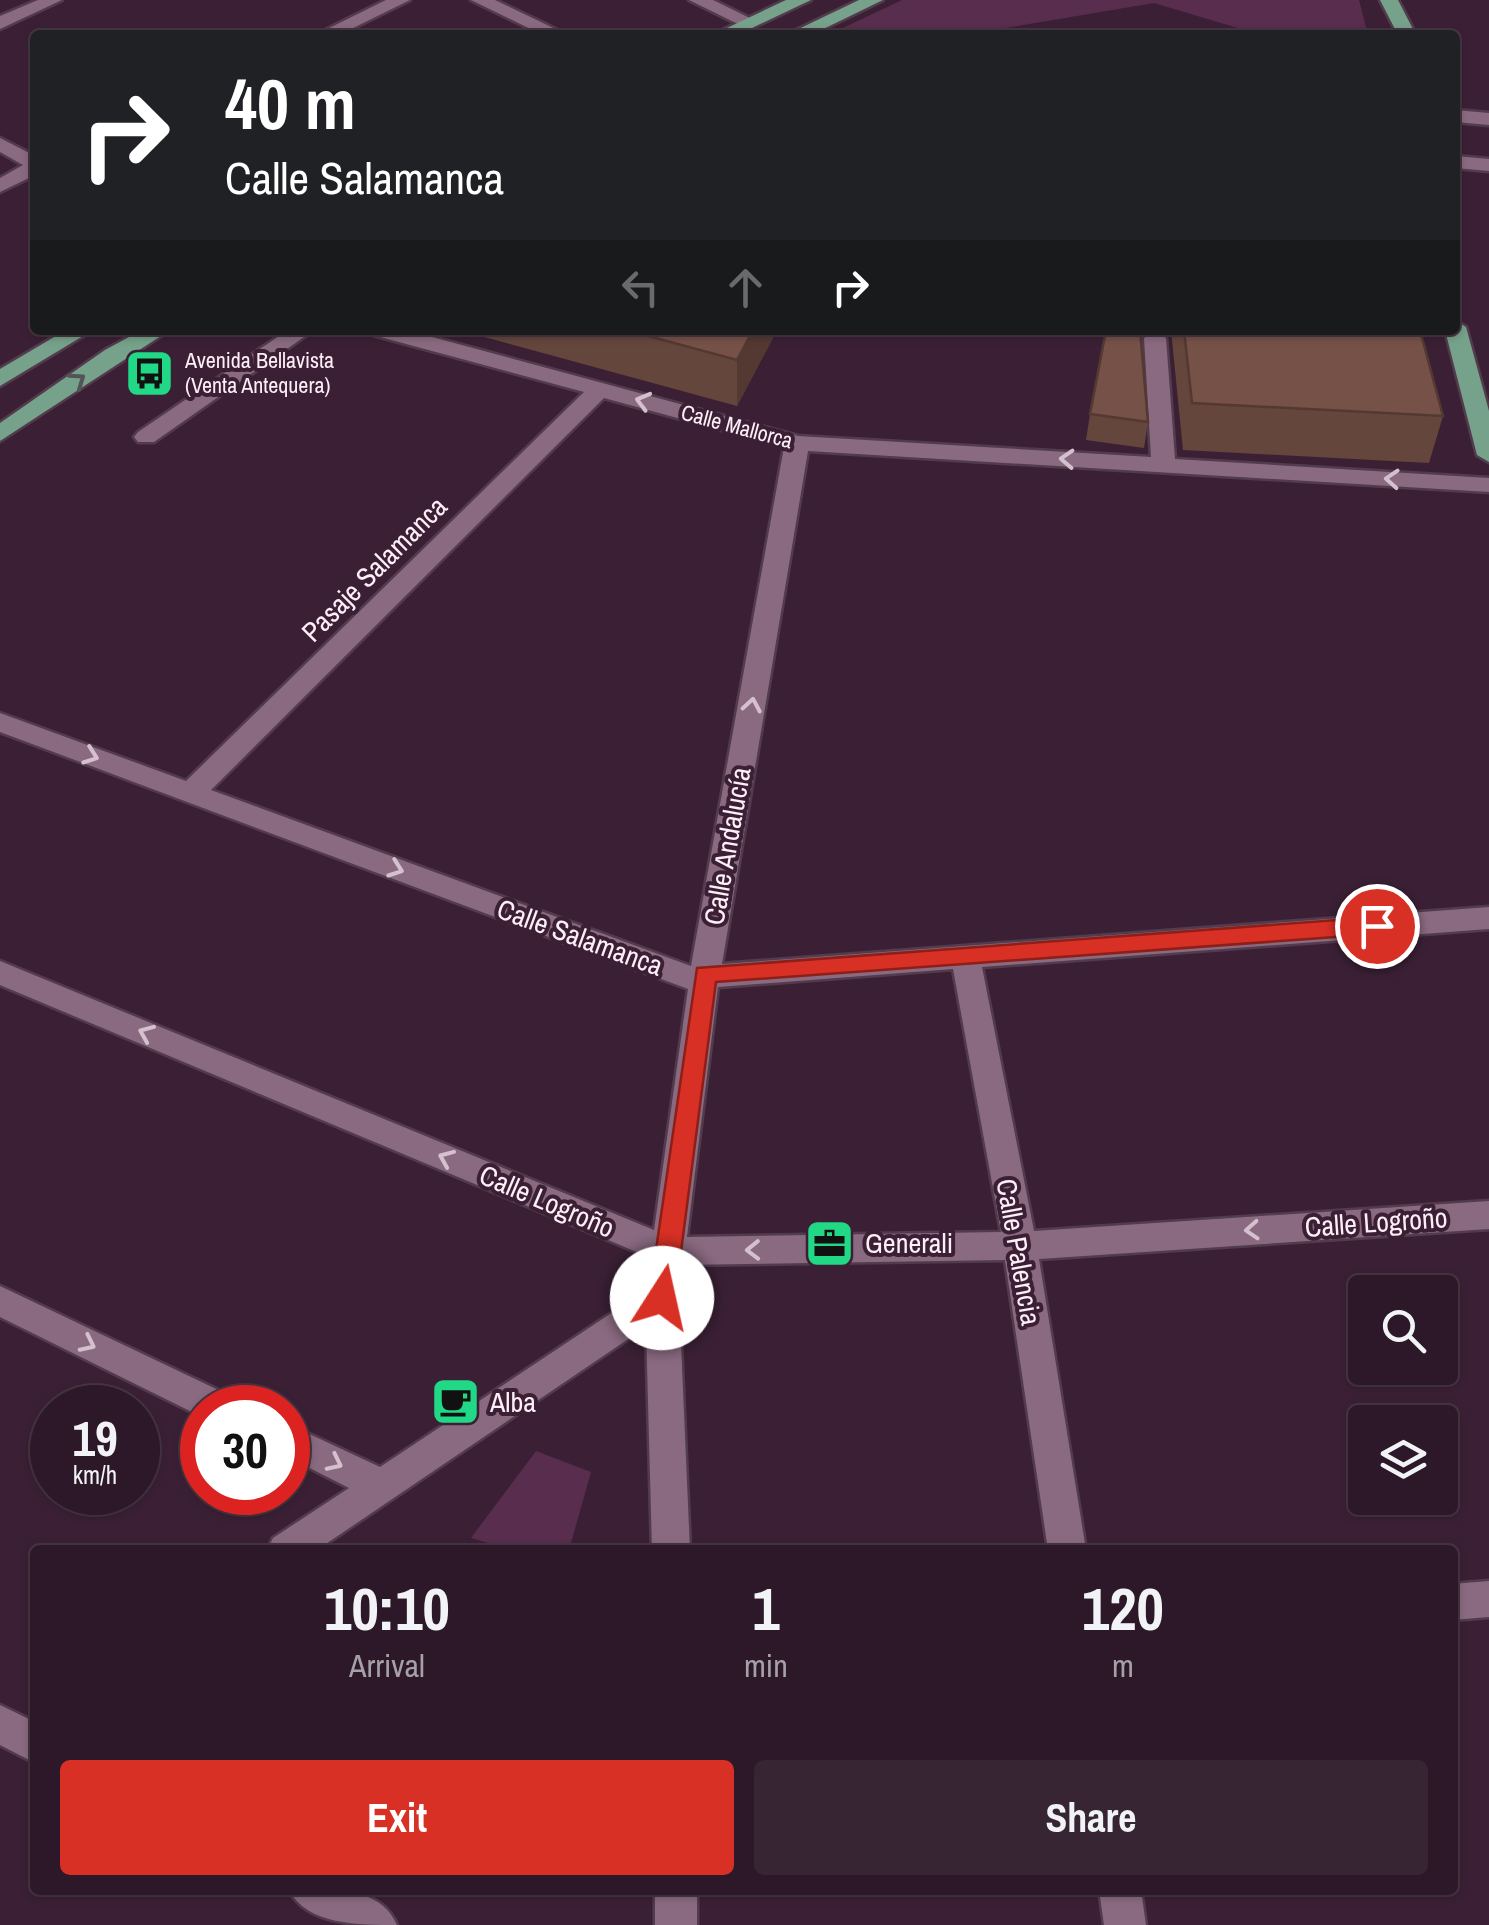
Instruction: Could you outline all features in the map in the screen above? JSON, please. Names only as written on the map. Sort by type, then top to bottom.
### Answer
[{"type":"main road","points":[[734,30],[802,0]]},
{"type":"main road","points":[[807,30],[874,0]]},
{"type":"main road","points":[[1389,0],[1406,30]]},
{"type":"main road","points":[[1402,0],[1408,30]]},
{"type":"main road","points":[[0,379],[74,335]]},
{"type":"main road","points":[[0,434],[113,355],[149,335]]},
{"type":"main road","points":[[1457,335],[1489,455]]},
{"type":"street","points":[[0,23],[54,0]]},
{"type":"street","points":[[335,30],[401,0]]},
{"type":"street","points":[[480,0],[548,30]]},
{"type":"street","points":[[698,0],[751,23]]},
{"type":"street","points":[[1460,116],[1489,119]]},
{"type":"street","points":[[0,144],[30,162]]},
{"type":"street","points":[[1460,163],[1489,166]]},
{"type":"street","points":[[0,186],[30,168]]},
{"type":"street","points":[[146,437],[296,335]]},
{"type":"street","name":"Calle Mallorca","points":[[399,335],[797,443],[1489,485]]},
{"type":"street","points":[[1155,338],[1163,465]]},
{"type":"street","name":"Pasaje Salamanca","points":[[191,792],[600,389]]},
{"type":"street","name":"Calle Andalucía","points":[[671,1545],[662,1298],[705,974],[797,443]]},
{"type":"street","name":"Calle Salamanca","points":[[0,722],[688,978],[965,954],[1489,918]]},
{"type":"street","name":"Calle Palencia","points":[[965,954],[1020,1246],[1066,1545]]},
{"type":"street","name":"Calle Logroño","points":[[0,972],[670,1252],[1020,1246],[1489,1215]]},
{"type":"street","points":[[294,1545],[662,1298]]},
{"type":"street","points":[[0,1301],[180,1389]]},
{"type":"street","points":[[310,1451],[382,1486]]},
{"type":"street","points":[[1458,1602],[1489,1599]]},
{"type":"street","points":[[319,1895],[376,1925]]},
{"type":"street","points":[[676,1895],[676,1925]]},
{"type":"street","points":[[1121,1895],[1126,1925]]},
{"type":"shaded area","points":[[902,0],[1359,0],[1367,30],[1244,30],[1154,3],[995,30],[839,30]]},
{"type":"shaded area","points":[[536,1451],[591,1472],[570,1545],[494,1545],[471,1538]]},
{"type":"building","points":[[644,335],[750,335],[737,360]]},
{"type":"building","points":[[1105,335],[1140,335],[1148,422],[1090,414]]},
{"type":"building","points":[[1185,335],[1421,335],[1443,416],[1192,403]]},
{"type":"place","name":"Avenida Bellavista (Venta Antequera)","points":[[150,373]]},
{"type":"place","name":"Generali","points":[[830,1243]]},
{"type":"place","name":"Alba","points":[[455,1402]]},
{"type":"route","points":[[662,1298],[705,974],[1377,926]]}]
